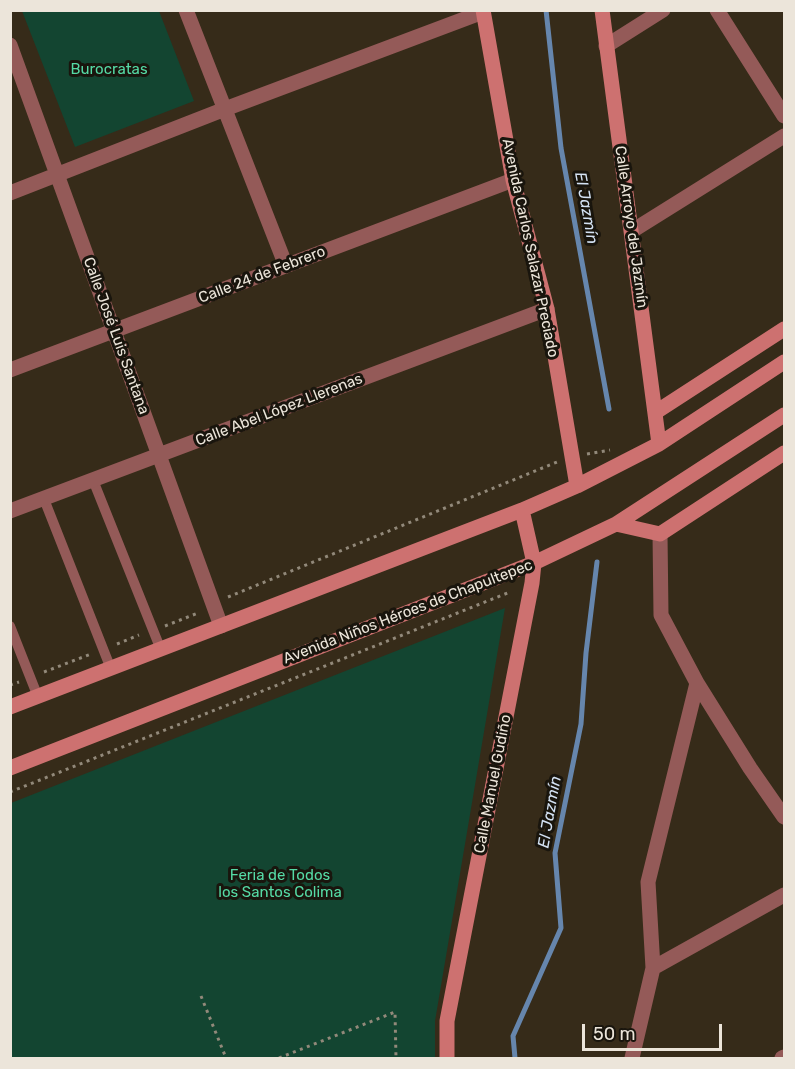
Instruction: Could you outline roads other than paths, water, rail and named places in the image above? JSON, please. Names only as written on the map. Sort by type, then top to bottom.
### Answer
[{"type":"street","points":[[186,10],[286,266]]},
{"type":"street","name":"Calle Arroyo del Jazmín","points":[[602,10],[659,444]]},
{"type":"street","points":[[606,46],[663,10]]},
{"type":"street","points":[[717,10],[784,116]]},
{"type":"street","points":[[10,192],[483,11]]},
{"type":"street","name":"Avenida Carlos Salazar Preciado","points":[[483,11],[513,180],[547,309],[577,486]]},
{"type":"street","name":"Calle José Luis Santana","points":[[10,45],[220,626]]},
{"type":"street","points":[[632,231],[784,136]]},
{"type":"street","name":"Calle 24 de Febrero","points":[[10,370],[513,180]]},
{"type":"street","name":"Calle Abel López Llerenas","points":[[10,511],[547,309]]},
{"type":"street","points":[[656,412],[784,328]]},
{"type":"street","points":[[10,707],[522,510],[577,486],[659,444],[784,362]]},
{"type":"street","name":"Avenida Niños Héroes de Chapultepec","points":[[10,768],[534,563],[616,524],[784,415]]},
{"type":"street","points":[[616,524],[660,534],[784,453]]},
{"type":"street","name":"Calle Manuel Gudiño","points":[[447,1059],[447,1021],[532,583],[534,563],[522,510]]},
{"type":"street","points":[[660,534],[661,615],[697,683],[750,768],[784,817]]},
{"type":"street","points":[[632,1059],[652,968],[648,882],[697,683]]},
{"type":"street","points":[[652,968],[784,895]]},
{"type":"lane","points":[[93,480],[161,650]]},
{"type":"lane","points":[[44,499],[111,669]]},
{"type":"lane","points":[[10,626],[38,697]]},
{"type":"waterway","name":"El Jazmín","points":[[546,10],[561,148],[609,409]]},
{"type":"waterway","name":"El Jazmín","points":[[515,1058],[513,1036],[561,928],[555,853],[581,724],[586,653],[597,562]]},
{"type":"park label","name":"Burocratas","points":[[109,70]]},
{"type":"park label","name":"Feria de Todos los Santos Colima","points":[[280,884]]}]
